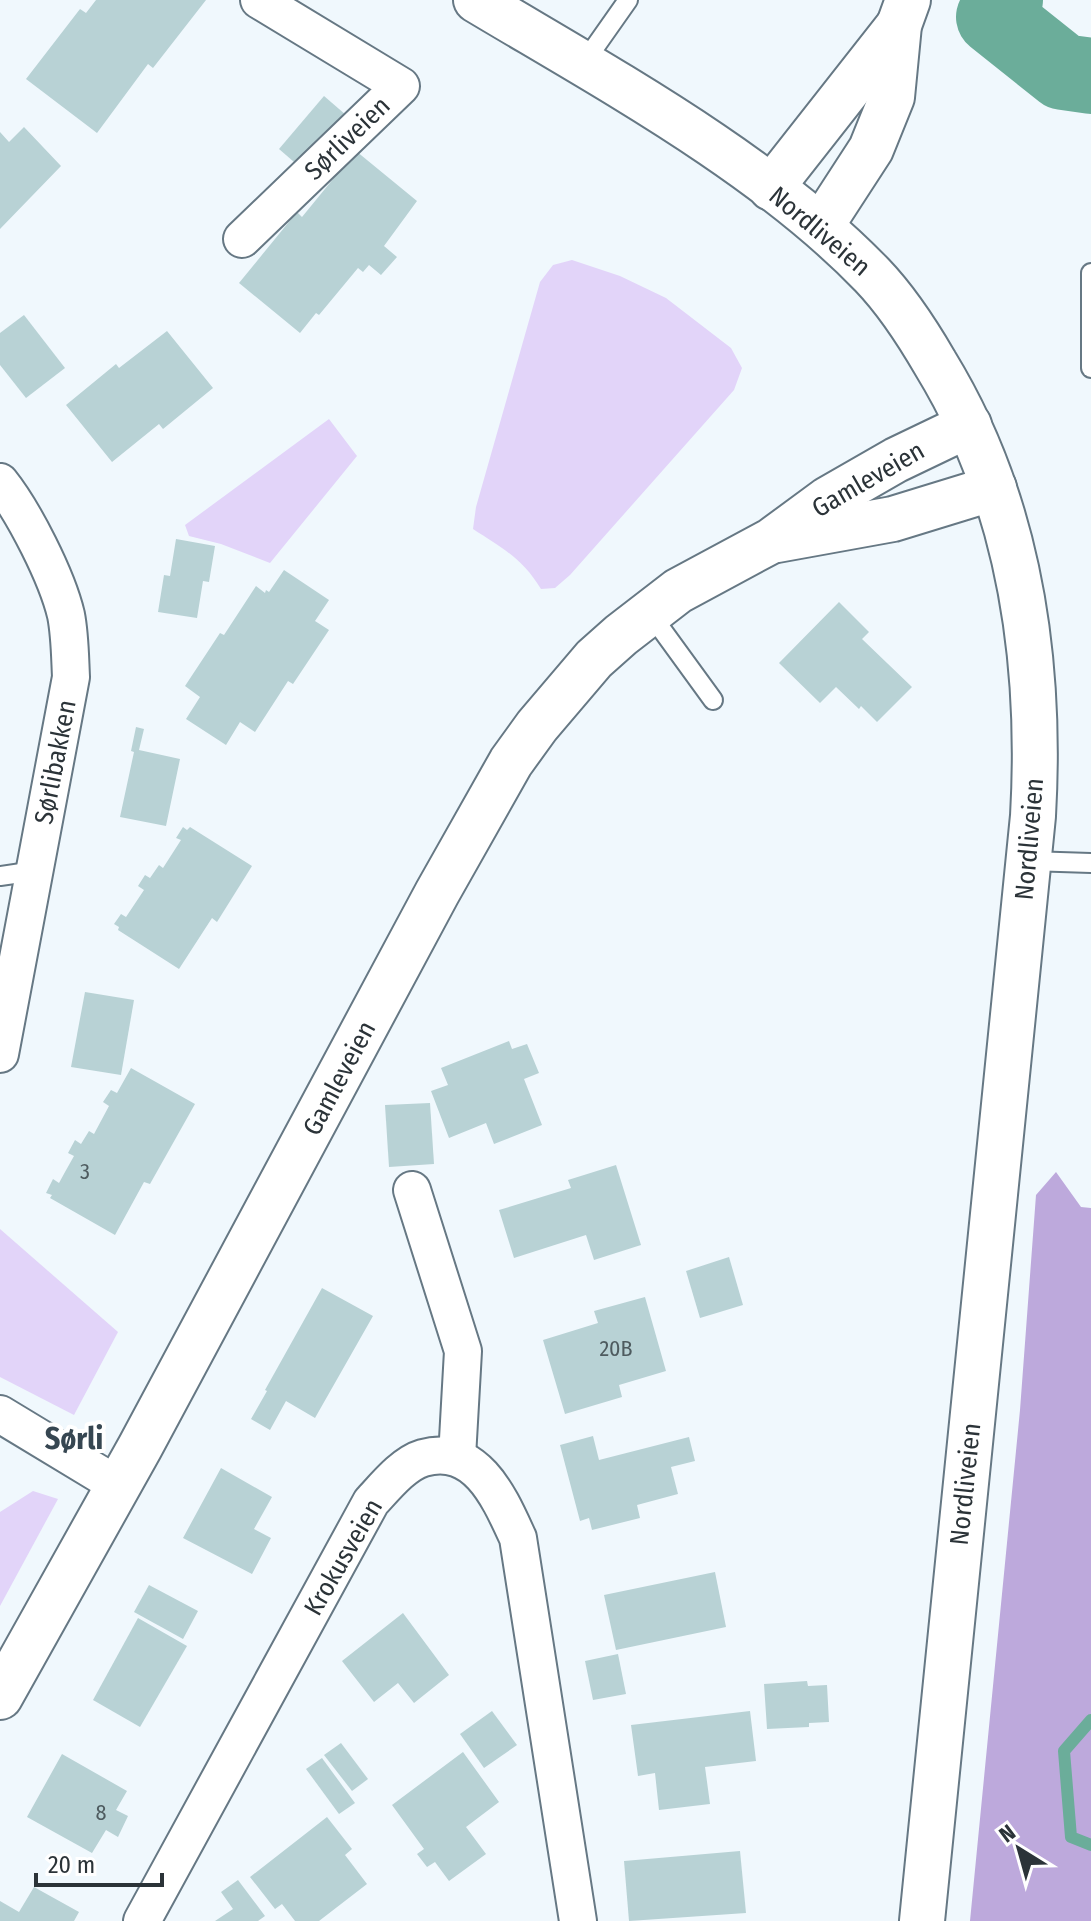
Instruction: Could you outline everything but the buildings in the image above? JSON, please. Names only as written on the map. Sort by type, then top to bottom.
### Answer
[{"type":"main road","name":"Nordliveien","points":[[476,0],[679,124],[821,226],[875,277],[900,308],[946,380],[969,425],[994,488],[1018,567],[1036,721],[1029,861],[922,1921]]},
{"type":"main road","points":[[771,188],[904,12]]},
{"type":"main road","points":[[821,226],[871,149],[892,97],[904,12]]},
{"type":"main road","name":"Gamleveien","points":[[0,1697],[119,1486],[437,893],[511,762],[564,691],[603,651],[649,612],[718,567],[771,541],[828,499],[969,425]]},
{"type":"main road","name":"Gamleveien","points":[[771,541],[893,519],[994,488]]},
{"type":"street","name":"Sørliveien","points":[[242,239],[401,86],[259,0]]},
{"type":"street","name":"Sørlibakken","points":[[0,482],[11,495],[42,553],[66,615],[71,677],[17,873],[0,1054]]},
{"type":"street","points":[[412,1190],[463,1351],[457,1457],[484,1475],[503,1504],[518,1538],[578,1921]]},
{"type":"street","points":[[0,1414],[119,1486]]},
{"type":"street","name":"Krokusveien","points":[[142,1921],[371,1502],[393,1478],[423,1458],[457,1457]]},
{"type":"lane","points":[[583,64],[628,0]]},
{"type":"lane","points":[[1091,273],[1091,368]]},
{"type":"lane","points":[[649,612],[713,700]]},
{"type":"lane","points":[[1029,861],[1091,863]]},
{"type":"shaded area","points":[[572,260],[620,276],[666,298],[731,348],[742,368],[734,390],[570,575],[555,588],[541,589],[519,561],[473,529],[476,507],[540,282],[553,265]]},
{"type":"shaded area","points":[[329,419],[357,456],[270,563],[221,544],[189,536],[185,525]]},
{"type":"shaded area","points":[[1056,1172],[1081,1207],[1091,1208],[1091,1921],[970,1921],[1020,1410],[1036,1195]]},
{"type":"shaded area","points":[[0,1229],[118,1332],[74,1415],[0,1377]]},
{"type":"shaded area","points":[[33,1491],[58,1499],[0,1606],[0,1512]]},
{"type":"waterway","points":[[1005,0],[994,17],[1063,72],[1091,76]]},
{"type":"waterway","points":[[1091,1720],[1064,1751],[1071,1837],[1091,1845]]},
{"type":"district","name":"Sørli","points":[[74,1439]]}]
